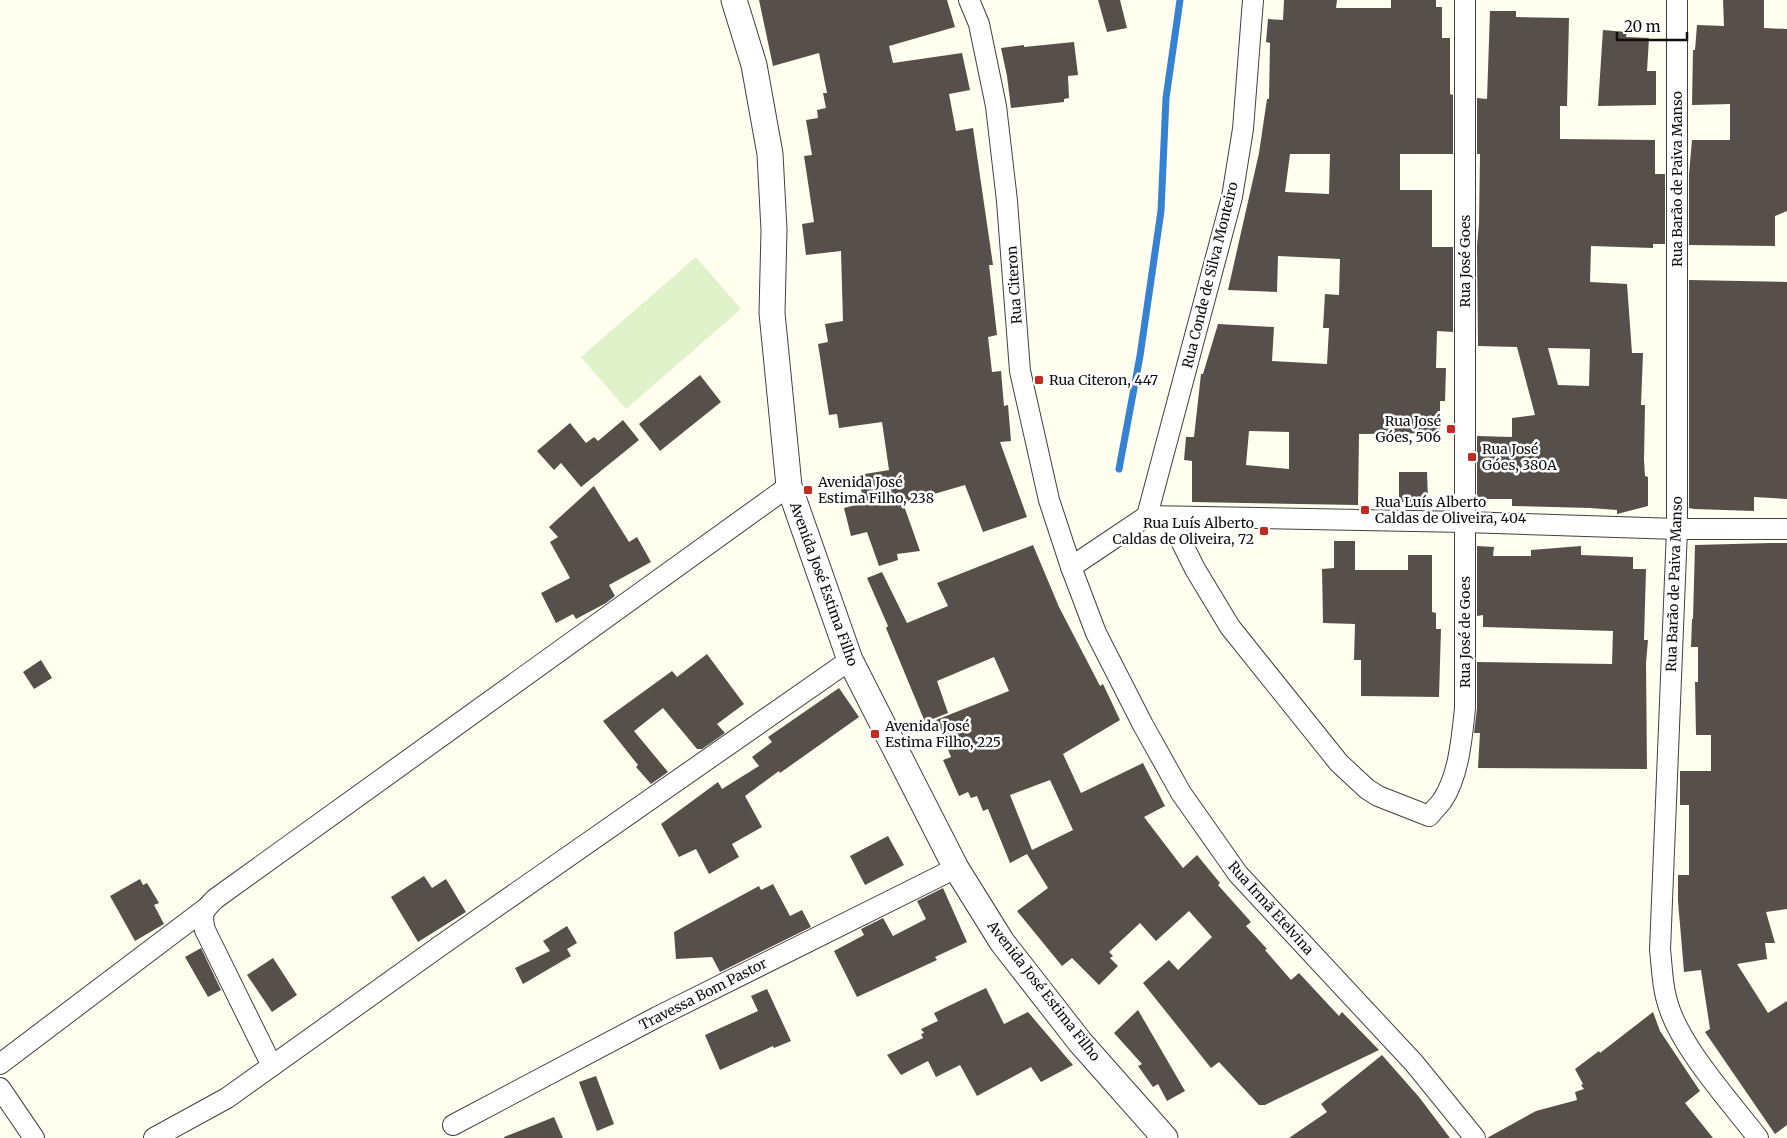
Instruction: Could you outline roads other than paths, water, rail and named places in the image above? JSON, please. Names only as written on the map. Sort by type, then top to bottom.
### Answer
[{"type":"street","name":"Avenida José Estima Filho","points":[[734,0],[754,64],[770,154],[774,230],[772,313],[789,486],[850,660],[956,868],[1002,942],[1080,1042],[1165,1138]]},
{"type":"street","name":"Rua Citeron","points":[[969,0],[980,24],[996,106],[1007,201],[1020,371],[1050,500],[1071,567]]},
{"type":"street","name":"Rua Conde de Silva Monteiro","points":[[1147,516],[1232,197],[1243,129],[1253,0]]},
{"type":"street","name":"Rua José Goes","points":[[1465,0],[1465,522]]},
{"type":"street","name":"Rua Barão de Paiva Manso","points":[[1677,0],[1677,529],[1660,950],[1666,997],[1678,1029],[1704,1068],[1758,1138]]},
{"type":"street","points":[[0,1064],[215,900],[789,486]]},
{"type":"street","points":[[1071,567],[1147,516],[1465,522],[1677,529],[1787,529]]},
{"type":"street","name":"Rua José de Goes","points":[[1169,517],[1195,569],[1230,628],[1339,763],[1367,790],[1429,816],[1446,793],[1452,779],[1462,742],[1465,708],[1465,522]]},
{"type":"street","name":"Rua Irmã Etelvina","points":[[1071,567],[1096,633],[1181,794],[1238,874],[1414,1063],[1475,1138]]},
{"type":"street","points":[[154,1138],[227,1098],[850,660]]},
{"type":"street","name":"Travessa Bom Pastor","points":[[453,1125],[666,1012],[956,868]]},
{"type":"street","points":[[205,909],[202,917],[205,930],[272,1066]]},
{"type":"street","points":[[0,1088],[34,1138]]},
{"type":"waterway","points":[[1119,469],[1140,356],[1161,211],[1166,98],[1180,0]]},
{"type":"place","name":"Rua Citeron, 447","points":[[1039,380]]},
{"type":"place","name":"Rua José Góes, 506","points":[[1451,429]]},
{"type":"place","name":"Rua José Góes, 380A","points":[[1472,457]]},
{"type":"place","name":"Avenida José Estima Filho, 238","points":[[808,490]]},
{"type":"place","name":"Rua Luís Alberto Caldas de Oliveira, 404","points":[[1365,510]]},
{"type":"place","name":"Rua Luís Alberto Caldas de Oliveira, 72","points":[[1264,531]]},
{"type":"place","name":"Avenida José Estima Filho, 225","points":[[875,734]]}]
